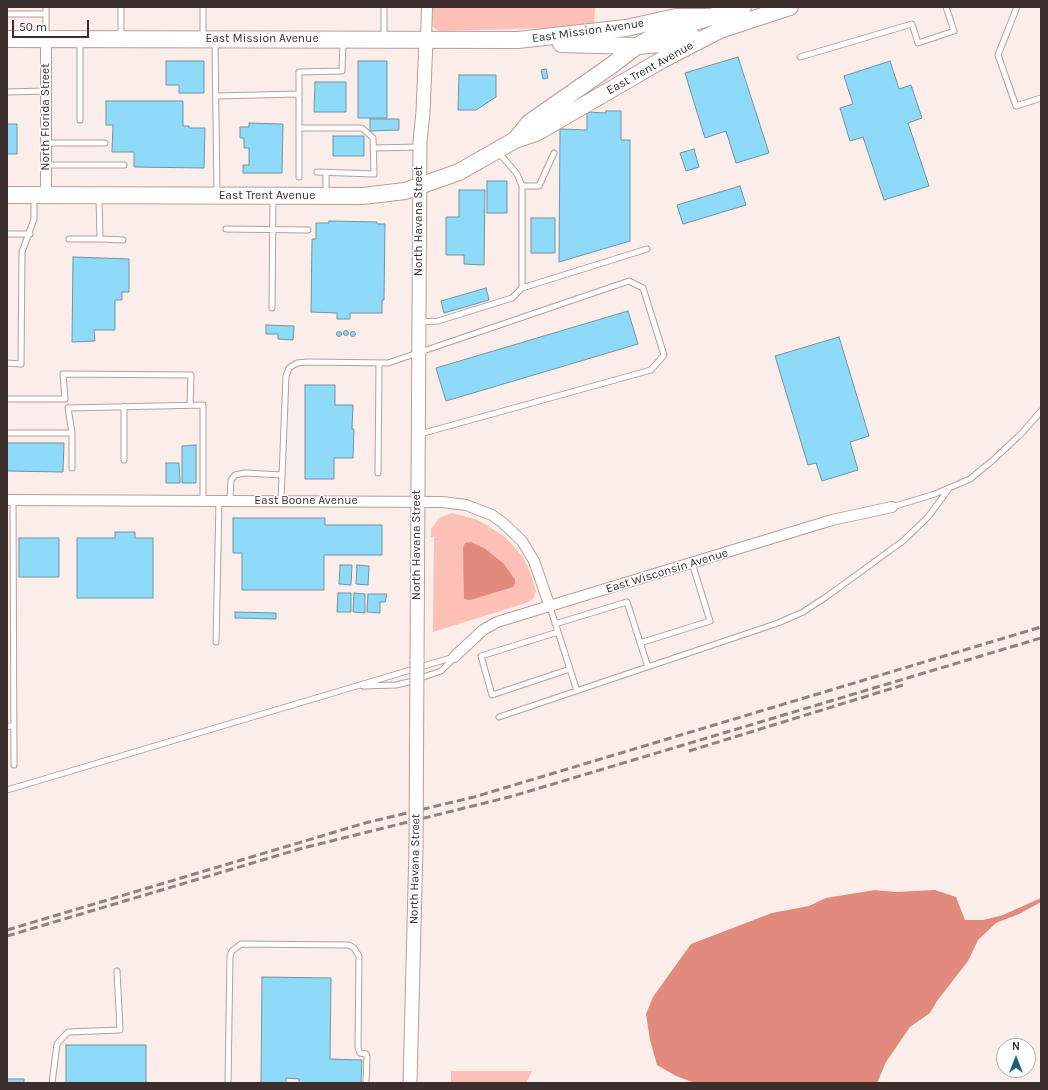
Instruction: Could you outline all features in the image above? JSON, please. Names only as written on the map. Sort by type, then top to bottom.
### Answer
[{"type":"main road","name":"East Trent Avenue","points":[[515,140],[529,123],[612,65],[636,46],[662,32],[712,13],[743,7]]},
{"type":"main road","name":"East Trent Avenue","points":[[7,195],[378,196],[420,187],[459,172],[515,140],[536,133],[655,64],[720,30],[790,7]]},
{"type":"main road","name":"East Mission Avenue","points":[[518,40],[626,28],[676,17],[712,13]]},
{"type":"main road","name":"East Mission Avenue","points":[[7,39],[518,40],[570,45],[636,46],[661,44],[720,30]]},
{"type":"street","name":"North Havana Street","points":[[410,1083],[415,892],[420,147],[423,112],[427,7]]},
{"type":"street","name":"North Florida Street","points":[[40,195],[46,165],[46,39]]},
{"type":"street","name":"East Boone Avenue","points":[[10,500],[417,502],[455,503],[466,505],[492,515],[503,523],[529,551],[539,572],[550,606]]},
{"type":"street","name":"East Wisconsin Avenue","points":[[454,658],[488,626],[832,520],[892,507]]},
{"type":"lane","points":[[46,7],[46,39]]},
{"type":"lane","points":[[121,7],[121,39]]},
{"type":"lane","points":[[203,7],[209,39],[216,96],[218,196]]},
{"type":"lane","points":[[384,7],[384,40]]},
{"type":"lane","points":[[800,57],[912,24],[918,44],[954,31],[946,7]]},
{"type":"lane","points":[[1018,7],[998,55],[1016,106],[1041,98]]},
{"type":"lane","points":[[7,14],[46,14]]},
{"type":"lane","points":[[80,39],[80,120]]},
{"type":"lane","points":[[299,177],[299,72],[342,71],[343,40]]},
{"type":"lane","points":[[7,92],[46,91]]},
{"type":"lane","points":[[216,96],[299,94]]},
{"type":"lane","points":[[299,128],[362,128],[373,138],[374,174],[317,172]]},
{"type":"lane","points":[[46,144],[105,143]]},
{"type":"lane","points":[[373,148],[420,147]]},
{"type":"lane","points":[[497,150],[517,174],[522,186],[522,288]]},
{"type":"lane","points":[[522,186],[539,186],[554,153]]},
{"type":"lane","points":[[46,165],[124,165]]},
{"type":"lane","points":[[326,173],[326,196]]},
{"type":"lane","points":[[7,363],[20,364],[22,252],[30,234],[40,195]]},
{"type":"lane","points":[[99,195],[100,239]]},
{"type":"lane","points":[[272,308],[273,196]]},
{"type":"lane","points":[[226,229],[308,230]]},
{"type":"lane","points":[[7,234],[30,234]]},
{"type":"lane","points":[[69,239],[123,240]]},
{"type":"lane","points":[[418,322],[438,321],[512,298],[522,288],[647,249]]},
{"type":"lane","points":[[281,501],[286,376],[289,368],[297,363],[388,363],[629,281],[643,288],[664,355],[651,370],[418,434]]},
{"type":"lane","points":[[378,473],[379,364]]},
{"type":"lane","points":[[72,468],[72,432],[65,399],[63,374],[191,375],[190,405]]},
{"type":"lane","points":[[7,399],[65,399]]},
{"type":"lane","points":[[68,408],[202,405],[204,501]]},
{"type":"lane","points":[[124,406],[124,460]]},
{"type":"lane","points":[[892,507],[948,490],[970,479],[982,470],[1022,433],[1041,411]]},
{"type":"lane","points":[[7,433],[72,432]]},
{"type":"lane","points":[[230,501],[231,480],[235,475],[245,473],[282,475]]},
{"type":"lane","points":[[499,717],[778,624],[803,612],[903,541],[928,517],[948,490]]},
{"type":"lane","points":[[10,500],[14,765]]},
{"type":"lane","points":[[216,642],[219,501]]},
{"type":"lane","points":[[640,643],[710,621],[692,563]]},
{"type":"lane","points":[[555,624],[628,602],[648,667]]},
{"type":"lane","points":[[550,606],[577,691]]},
{"type":"lane","points":[[558,632],[481,656],[492,694],[570,669]]},
{"type":"lane","points":[[7,790],[348,688],[454,658]]},
{"type":"lane","points":[[348,688],[396,685],[409,682],[441,671],[454,658]]},
{"type":"lane","points":[[7,727],[14,725]]},
{"type":"lane","points":[[228,1083],[230,956],[232,951],[241,944],[350,945],[354,948],[359,956],[358,1048],[360,1053],[366,1054],[366,1083]]},
{"type":"lane","points":[[52,1083],[57,1044],[68,1032],[120,1030],[117,970]]},
{"type":"shaded area","points":[[431,7],[595,7],[594,27],[440,31],[435,29],[432,25]]},
{"type":"shaded area","points":[[452,513],[478,520],[504,536],[523,557],[536,591],[533,599],[526,603],[433,632],[434,537],[431,537],[431,529],[439,518]]},
{"type":"shaded area","points":[[471,542],[484,548],[504,564],[515,580],[513,587],[470,600],[464,599],[463,548],[465,543]]},
{"type":"shaded area","points":[[875,890],[895,892],[935,890],[956,897],[965,920],[983,920],[1003,915],[1041,898],[1041,902],[1019,914],[996,923],[978,940],[968,961],[937,1001],[930,1013],[910,1027],[886,1062],[877,1083],[695,1083],[676,1076],[657,1065],[650,1040],[646,1014],[653,997],[691,944],[772,913],[809,906],[826,898]]},
{"type":"shaded area","points":[[451,1071],[532,1071],[526,1083],[451,1083]]},
{"type":"building","points":[[738,57],[769,153],[736,163],[726,131],[705,138],[685,73]]},
{"type":"building","points":[[166,61],[204,61],[204,93],[179,93],[179,85],[166,85]]},
{"type":"building","points":[[358,61],[387,61],[387,118],[358,118]]},
{"type":"building","points":[[890,61],[899,89],[911,85],[922,118],[908,123],[929,186],[884,200],[863,137],[850,141],[840,108],[853,104],[844,76]]},
{"type":"building","points":[[546,69],[548,78],[543,79],[541,70]]},
{"type":"building","points":[[459,75],[496,75],[496,97],[476,110],[458,110]]},
{"type":"building","points":[[315,82],[346,82],[346,112],[314,112]]},
{"type":"building","points":[[106,101],[183,101],[183,126],[189,126],[189,128],[205,128],[204,168],[134,167],[134,152],[112,152],[113,125],[106,125]]},
{"type":"building","points":[[606,111],[621,111],[621,140],[630,140],[630,241],[559,262],[560,129],[587,130],[587,112],[606,113]]},
{"type":"building","points":[[370,119],[399,119],[399,130],[370,131]]},
{"type":"building","points":[[249,123],[283,124],[282,173],[243,173],[243,165],[249,165],[249,148],[244,148],[244,138],[240,138],[240,127],[249,127]]},
{"type":"building","points":[[7,124],[17,124],[17,154],[7,154]]},
{"type":"building","points":[[333,136],[364,136],[364,156],[333,156]]},
{"type":"building","points":[[694,149],[699,167],[686,171],[680,153]]},
{"type":"building","points":[[487,181],[507,181],[507,213],[487,213]]},
{"type":"building","points":[[740,186],[746,205],[683,224],[677,205]]},
{"type":"building","points":[[459,190],[485,190],[484,265],[464,264],[464,255],[446,255],[446,217],[459,217]]},
{"type":"building","points":[[531,218],[555,218],[555,253],[531,253]]},
{"type":"building","points":[[329,221],[377,222],[377,224],[385,224],[384,300],[382,300],[382,313],[350,313],[350,319],[337,319],[337,313],[311,312],[312,239],[316,239],[316,223],[329,223]]},
{"type":"building","points":[[73,257],[129,259],[129,292],[122,292],[122,300],[115,300],[115,330],[94,330],[95,341],[72,342]]},
{"type":"building","points":[[486,288],[489,300],[444,313],[441,301]]},
{"type":"building","points":[[628,311],[638,344],[446,401],[436,368]]},
{"type":"building","points":[[266,325],[294,326],[293,340],[278,339],[278,334],[266,334]]},
{"type":"building","points":[[344,331],[348,331],[348,335],[344,335]]},
{"type":"building","points":[[337,332],[341,332],[341,336],[337,336]]},
{"type":"building","points":[[351,332],[355,332],[355,336],[351,336]]},
{"type":"building","points":[[839,337],[869,436],[850,442],[858,470],[822,481],[816,463],[808,465],[775,356]]},
{"type":"building","points":[[305,385],[335,385],[335,405],[353,405],[353,458],[334,458],[334,479],[305,479]]},
{"type":"building","points":[[7,443],[64,443],[63,472],[7,471]]},
{"type":"building","points":[[196,445],[196,483],[182,483],[182,446]]},
{"type":"building","points":[[166,463],[179,463],[180,483],[166,483]]},
{"type":"building","points":[[233,518],[325,518],[325,525],[382,525],[382,555],[324,555],[324,590],[242,590],[242,553],[233,553]]},
{"type":"building","points":[[115,532],[135,532],[135,538],[153,538],[153,598],[77,598],[77,538],[115,538]]},
{"type":"building","points":[[19,538],[59,538],[59,577],[19,577]]},
{"type":"building","points":[[340,565],[352,565],[351,585],[339,584]]},
{"type":"building","points":[[357,565],[369,566],[368,585],[356,584]]},
{"type":"building","points":[[338,593],[351,593],[351,612],[337,612]]},
{"type":"building","points":[[354,593],[365,594],[365,613],[353,612]]},
{"type":"building","points":[[368,594],[387,594],[385,602],[380,602],[380,613],[367,612]]},
{"type":"building","points":[[235,612],[276,613],[276,619],[235,618]]},
{"type":"building","points":[[262,977],[331,978],[330,1059],[362,1060],[361,1083],[299,1083],[299,1079],[286,1078],[286,1083],[261,1083]]},
{"type":"building","points":[[66,1045],[146,1045],[146,1083],[66,1083]]},
{"type":"building","points":[[7,1079],[24,1079],[24,1083],[7,1083]]},
{"type":"railway","points":[[7,930],[365,823],[474,797],[1041,627]]},
{"type":"railway","points":[[7,936],[303,848],[513,796],[1041,638]]},
{"type":"railway","points":[[689,751],[903,685]]}]
